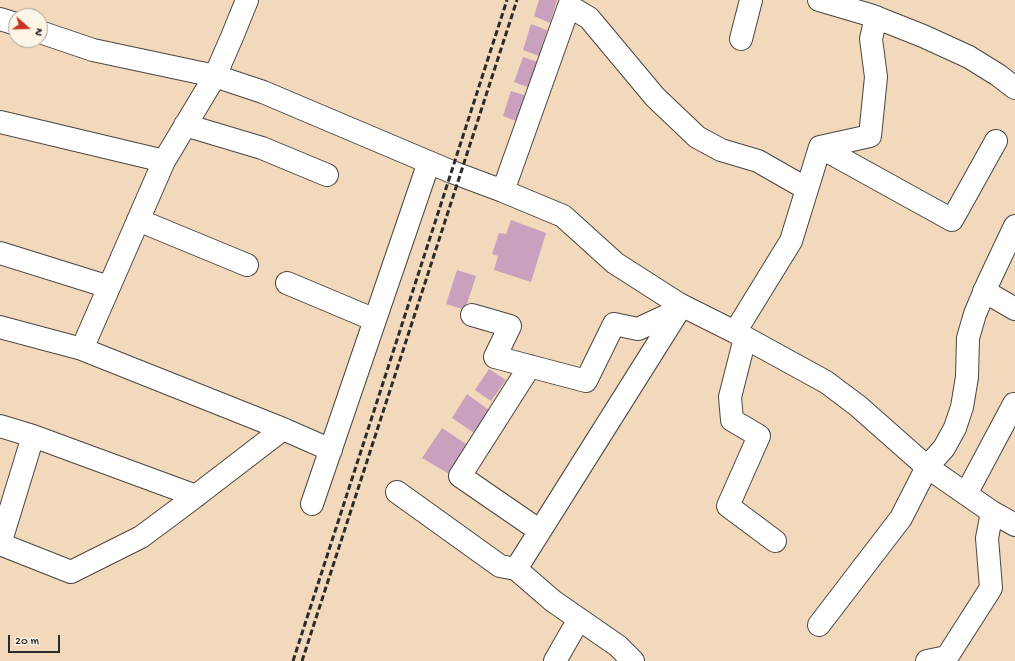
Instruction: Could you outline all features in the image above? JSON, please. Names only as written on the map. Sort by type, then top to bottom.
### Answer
[{"type":"street","points":[[82,349],[164,161],[215,76],[247,0]]},
{"type":"street","points":[[741,39],[751,0]]},
{"type":"street","points":[[819,0],[876,18],[923,36],[969,57],[998,75],[1015,88]]},
{"type":"street","points":[[503,191],[569,6],[589,18],[655,97],[697,137],[721,150],[758,161],[807,189]]},
{"type":"street","points":[[820,147],[870,136],[876,77],[870,39],[876,18]]},
{"type":"street","points":[[48,35],[93,50],[215,76],[263,92],[460,175],[563,216],[615,263],[679,307],[740,335],[826,382],[858,406],[927,467],[992,512],[1015,525]]},
{"type":"street","points":[[0,122],[164,161]]},
{"type":"street","points":[[185,125],[262,148],[327,174]]},
{"type":"street","points":[[820,147],[952,220],[996,141]]},
{"type":"street","points":[[775,541],[728,506],[759,436],[732,420],[730,397],[740,335],[791,241],[820,147]]},
{"type":"street","points":[[312,504],[429,162]]},
{"type":"street","points":[[138,220],[247,265]]},
{"type":"street","points":[[819,625],[901,518],[927,467],[944,448],[956,428],[962,407],[967,377],[968,338],[975,314],[984,291],[1015,226]]},
{"type":"street","points":[[0,253],[109,287]]},
{"type":"street","points":[[287,283],[375,320]]},
{"type":"street","points":[[984,291],[1015,309]]},
{"type":"street","points":[[472,315],[510,326],[495,357],[586,381],[614,324],[638,329],[679,307]]},
{"type":"street","points":[[516,569],[679,307]]},
{"type":"street","points":[[0,327],[82,349],[284,429],[331,450]]},
{"type":"street","points":[[530,366],[460,476],[540,531]]},
{"type":"street","points":[[966,494],[1015,404]]},
{"type":"street","points":[[0,426],[33,436],[196,496]]},
{"type":"street","points":[[33,436],[0,544],[71,572],[141,537],[284,429]]},
{"type":"street","points":[[397,492],[500,566],[516,569],[553,601],[618,646],[633,661]]},
{"type":"street","points":[[942,660],[991,588],[987,538],[992,512]]},
{"type":"street","points":[[555,661],[579,619]]},
{"type":"building","points":[[539,0],[557,0],[550,23],[534,16]]},
{"type":"building","points":[[531,24],[547,30],[539,56],[523,50]]},
{"type":"building","points":[[523,57],[538,62],[530,88],[514,82]]},
{"type":"building","points":[[511,91],[527,96],[519,122],[503,116]]},
{"type":"building","points":[[511,220],[546,233],[531,282],[494,270],[498,256],[492,254],[499,233],[506,234]]},
{"type":"building","points":[[457,270],[476,276],[465,310],[446,304]]},
{"type":"building","points":[[489,369],[506,380],[491,401],[475,390]]},
{"type":"building","points":[[467,394],[489,410],[474,433],[452,418]]},
{"type":"building","points":[[442,428],[469,446],[451,475],[422,458]]},
{"type":"railway","points":[[293,661],[507,0]]},
{"type":"railway","points":[[302,661],[517,0]]}]
